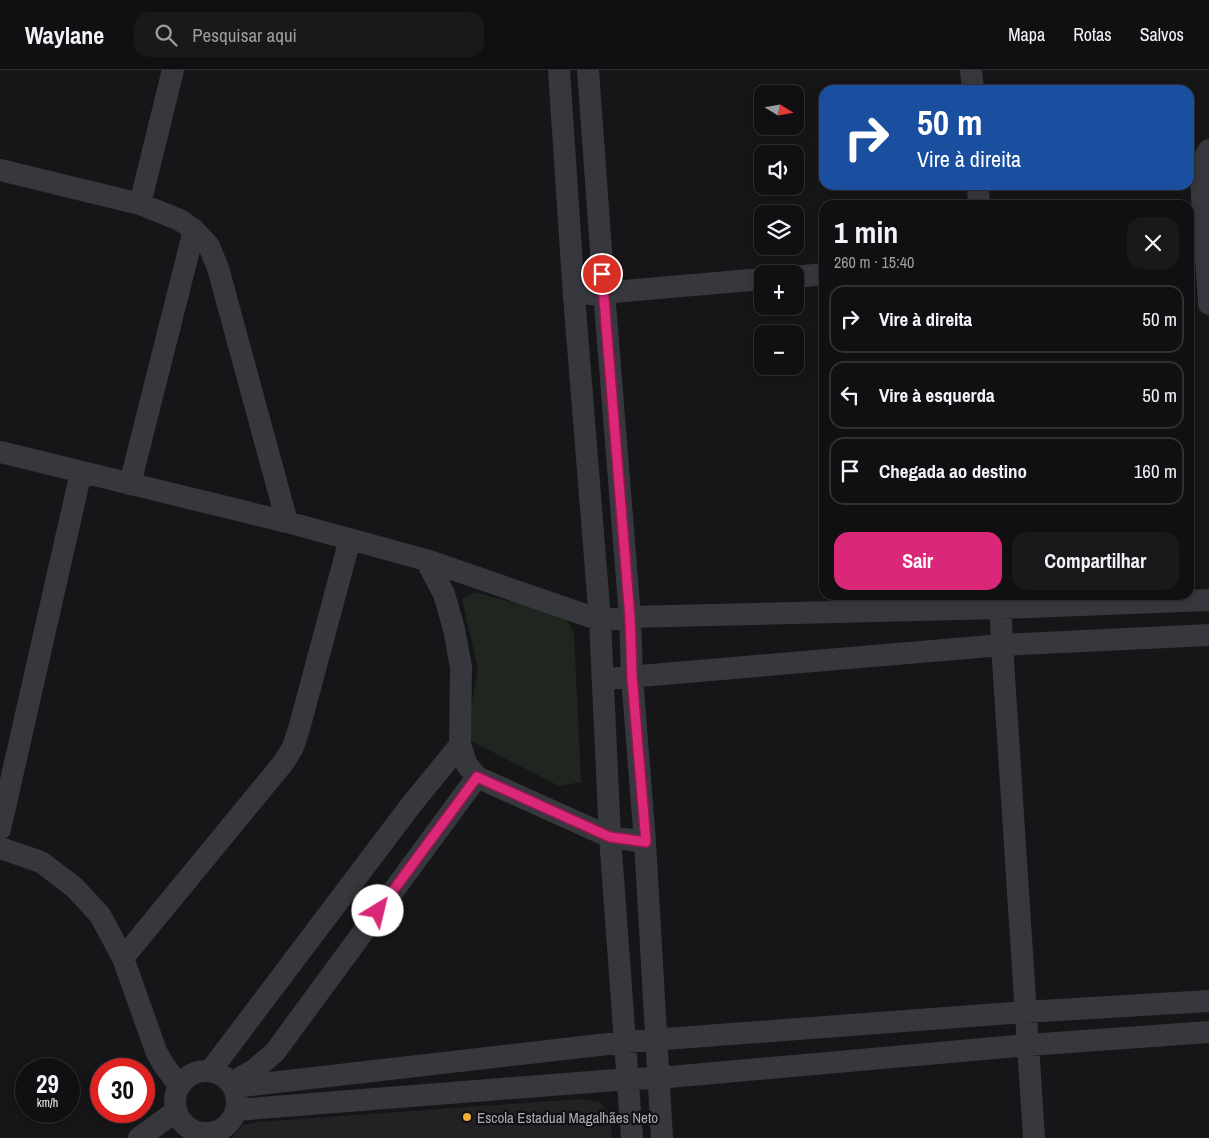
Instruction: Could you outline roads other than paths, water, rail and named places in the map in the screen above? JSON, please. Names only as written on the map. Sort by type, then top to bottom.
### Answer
[{"type":"street","points":[[140,204],[173,70]]},
{"type":"street","points":[[559,70],[574,296],[600,620],[610,837],[632,1138]]},
{"type":"street","points":[[588,70],[630,618],[632,677],[646,842],[662,1138]]},
{"type":"street","points":[[971,70],[972,85]]},
{"type":"street","points":[[1209,150],[1203,160],[1201,180],[1209,304]]},
{"type":"street","points":[[0,170],[140,204],[180,220],[194,230],[209,246],[218,268],[288,522]]},
{"type":"street","points":[[130,484],[194,230]]},
{"type":"street","points":[[804,276],[819,275]]},
{"type":"street","points":[[574,296],[754,280]]},
{"type":"street","points":[[0,452],[288,522],[426,560],[600,620],[1000,601],[1209,600]]},
{"type":"street","points":[[0,829],[81,472]]},
{"type":"street","points":[[123,958],[284,762],[293,747],[350,539]]},
{"type":"street","points":[[426,560],[444,594],[454,629],[461,667],[460,745],[467,764],[477,777],[610,837],[646,842]]},
{"type":"street","points":[[1000,601],[1034,1138]]},
{"type":"street","points":[[602,678],[1002,646],[1209,635]]},
{"type":"street","points":[[210,1070],[411,805],[460,745]]},
{"type":"street","points":[[232,1085],[275,1052],[477,777]]},
{"type":"street","points":[[0,848],[40,862],[74,887],[100,915],[123,958],[156,1051],[179,1085]]},
{"type":"street","points":[[232,1085],[625,1042],[1025,1012],[1209,1001]]},
{"type":"street","points":[[236,1110],[658,1078],[1028,1045],[1209,1032]]},
{"type":"street","points":[[139,1138],[186,1129],[204,1133],[215,1132],[224,1127],[232,1119],[237,1102],[232,1085],[222,1075],[210,1070],[199,1071],[188,1076],[179,1085],[174,1102],[186,1129]]},
{"type":"place","name":"Escola Estadual Magalhães Neto","points":[[467,1117]]}]
